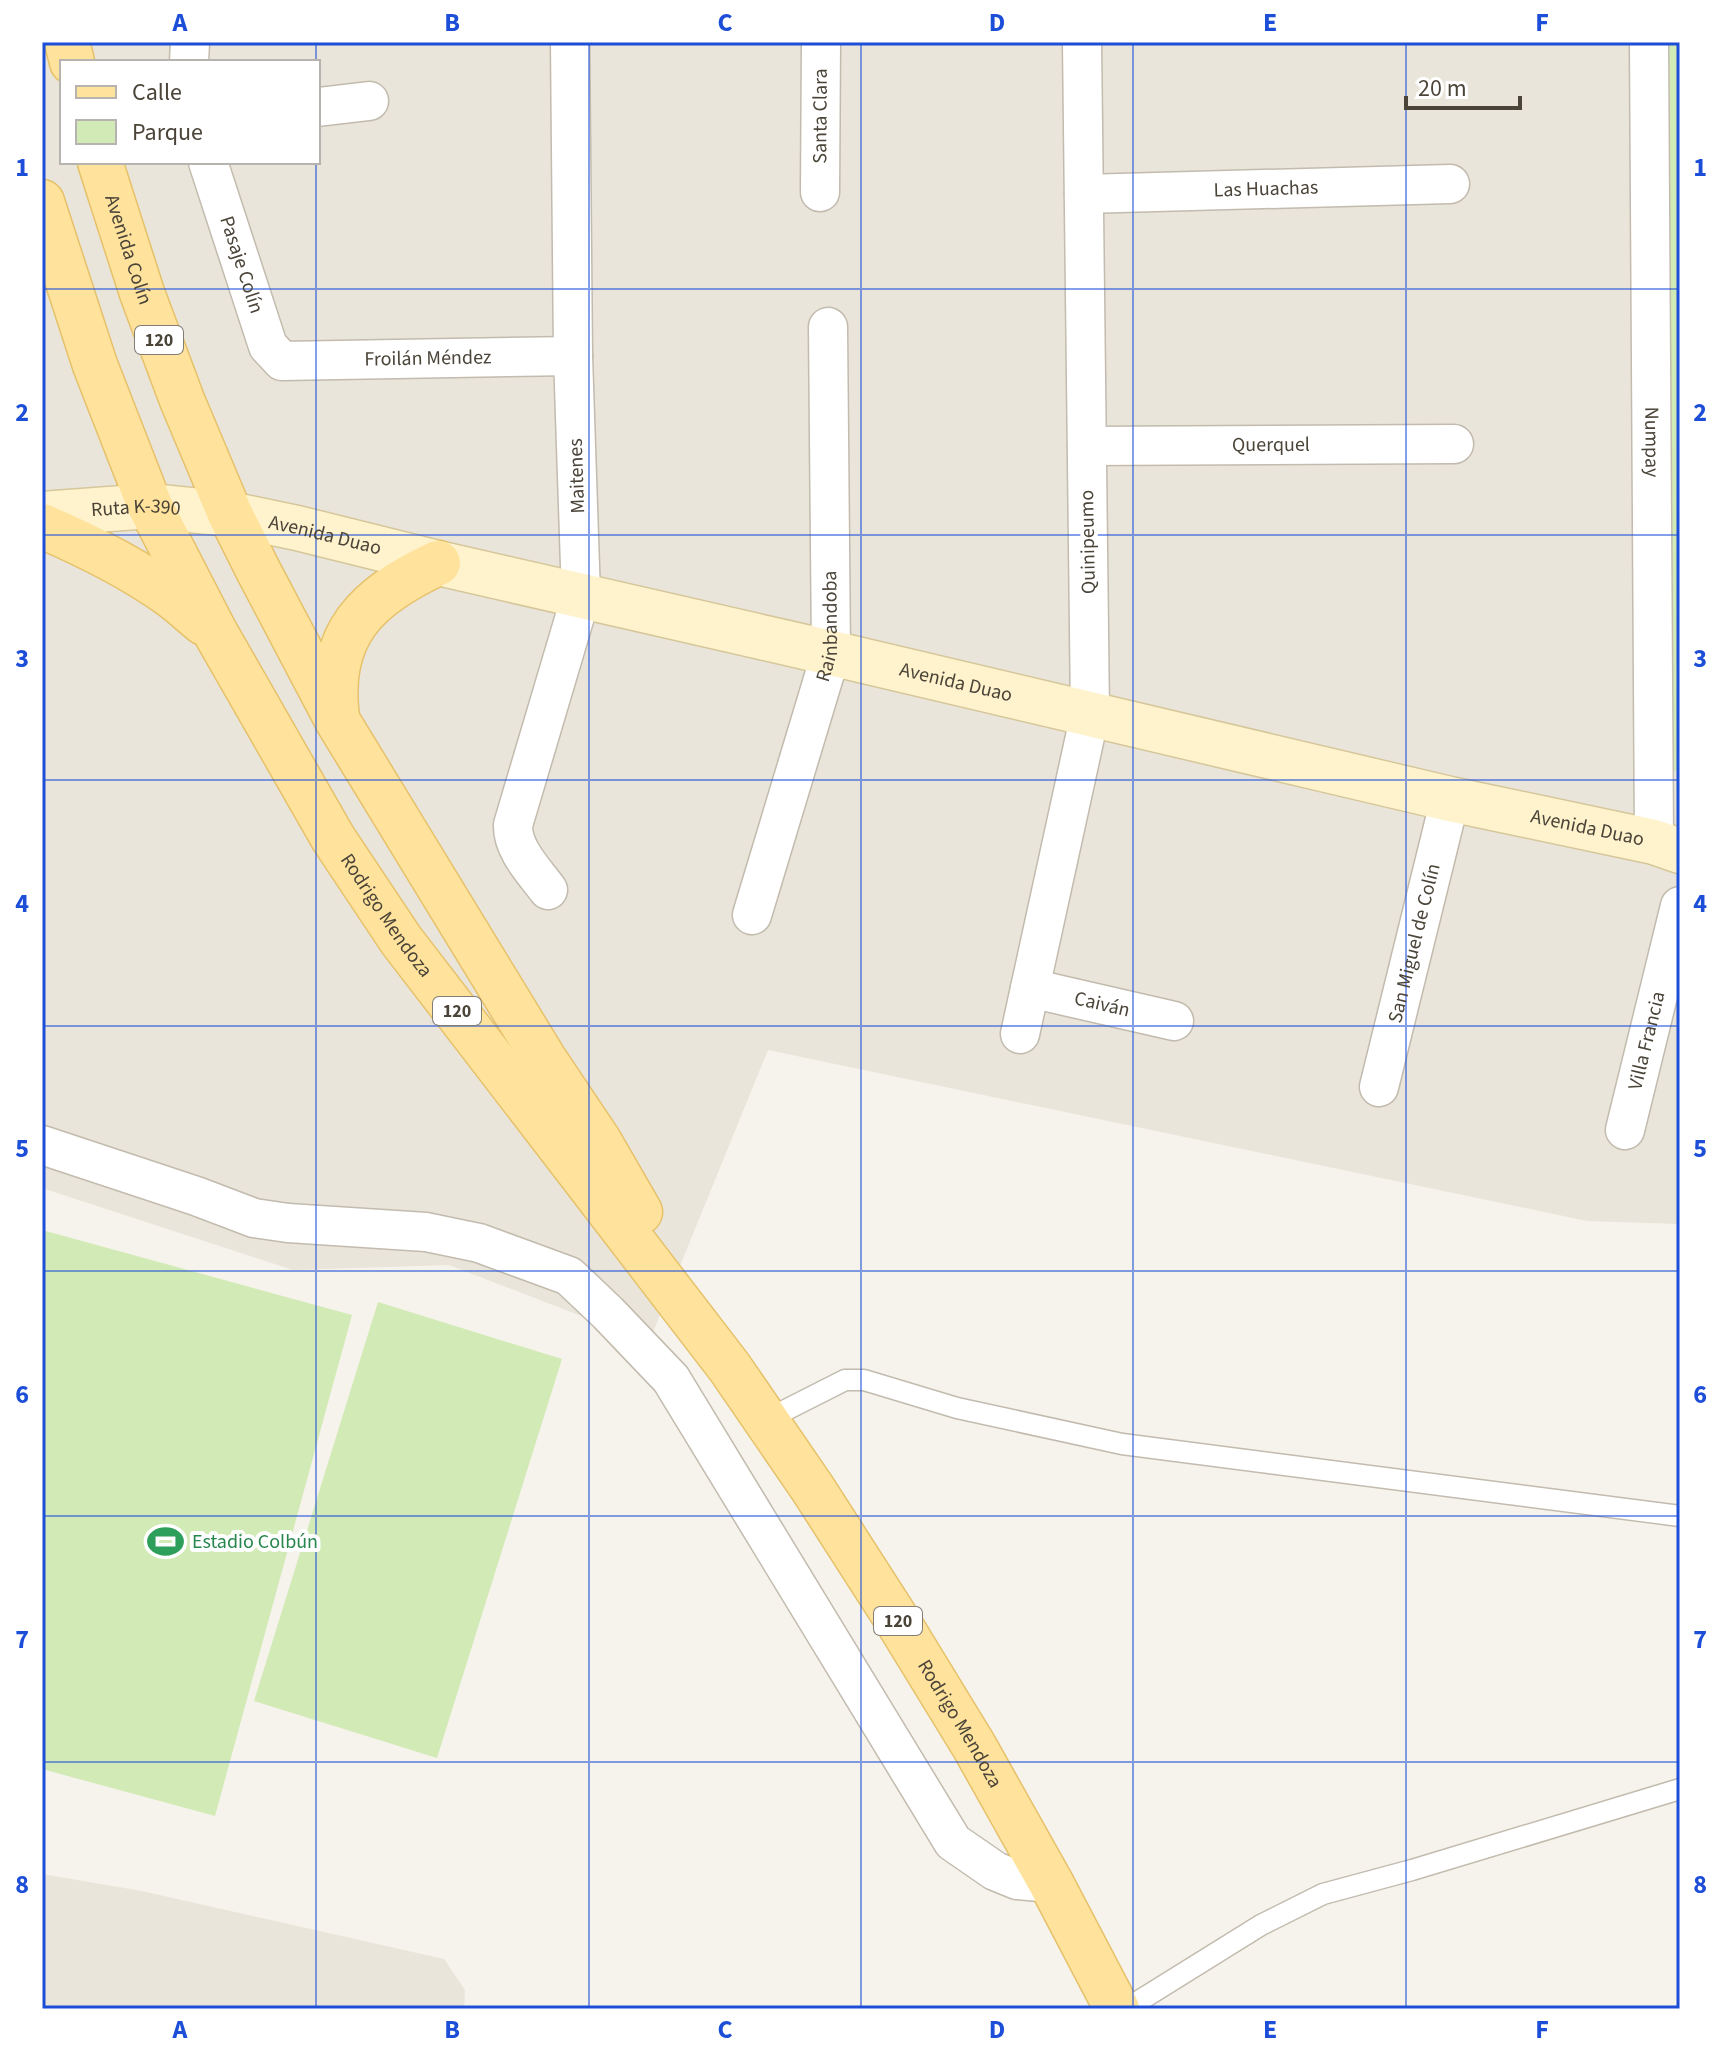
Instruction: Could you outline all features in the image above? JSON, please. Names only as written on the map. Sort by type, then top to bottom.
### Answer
[{"type":"main road","name":"Avenida Colín","points":[[101,164],[142,293],[182,400],[230,514]]},
{"type":"main road","name":"120","points":[[46,234],[150,506]]},
{"type":"main road","name":"Rodrigo Mendoza","points":[[150,506],[215,632],[333,838],[401,940],[730,1368],[813,1489],[974,1746],[1117,2009]]},
{"type":"main road","name":"Rodrigo Mendoza","points":[[230,514],[337,720],[544,1059],[599,1141],[730,1368]]},
{"type":"main road","points":[[42,526],[74,540],[161,590],[215,632]]},
{"type":"main road","points":[[337,720],[335,677],[349,634],[361,614],[395,585],[438,563]]},
{"type":"street","name":"Maitenes","points":[[548,890],[517,846],[513,825],[581,596],[573,356],[570,42]]},
{"type":"street","name":"Santa Clara","points":[[820,192],[821,42]]},
{"type":"street","name":"Quinipeumo","points":[[1020,1034],[1090,714],[1082,42]]},
{"type":"street","name":"Numpay","points":[[1649,42],[1667,847]]},
{"type":"street","points":[[320,107],[369,101]]},
{"type":"street","name":"Pasaje Colín","points":[[209,164],[268,346],[282,361]]},
{"type":"street","name":"Las Huachas","points":[[1084,194],[1450,184]]},
{"type":"street","name":"Rainbandoba","points":[[752,915],[831,653],[828,327]]},
{"type":"street","name":"Froilán Méndez","points":[[282,361],[573,356]]},
{"type":"street","name":"Querquel","points":[[1087,446],[1454,444]]},
{"type":"street","name":"Ruta K-390","points":[[42,514],[150,506],[230,514]]},
{"type":"street","name":"Avenida Duao","points":[[230,514],[1667,847]]},
{"type":"street","name":"San Miguel de Colín","points":[[1379,1087],[1450,799]]},
{"type":"street","name":"Villa Francia","points":[[1625,1130],[1680,906]]},
{"type":"street","name":"Caiván","points":[[1030,988],[1174,1021]]},
{"type":"street","points":[[42,1145],[254,1218],[426,1232],[479,1243],[569,1276],[671,1379],[953,1842],[1006,1876],[1021,1882],[1051,1883]]},
{"type":"lane","points":[[766,1420],[845,1380],[864,1380],[957,1408],[1122,1444],[1680,1516]]},
{"type":"lane","points":[[1126,2009],[1261,1925],[1323,1894],[1680,1789]]},
{"type":"shaded area","points":[[42,42],[1680,42],[1680,1224],[1587,1221],[768,1050],[649,1342],[449,1265],[293,1270],[42,1188]]},
{"type":"shaded area","points":[[42,1874],[142,1891],[444,1959],[465,1990],[464,2009],[42,2009]]},
{"type":"green space","points":[[1663,42],[1680,42],[1680,771],[1664,771]]},
{"type":"green space","name":"Estadio Colbún","points":[[42,1230],[352,1315],[215,1816],[42,1769]]},
{"type":"green space","points":[[378,1302],[562,1359],[437,1758],[254,1701]]},
{"type":"place","name":"Estadio Colbún","points":[[166,1542]]}]
